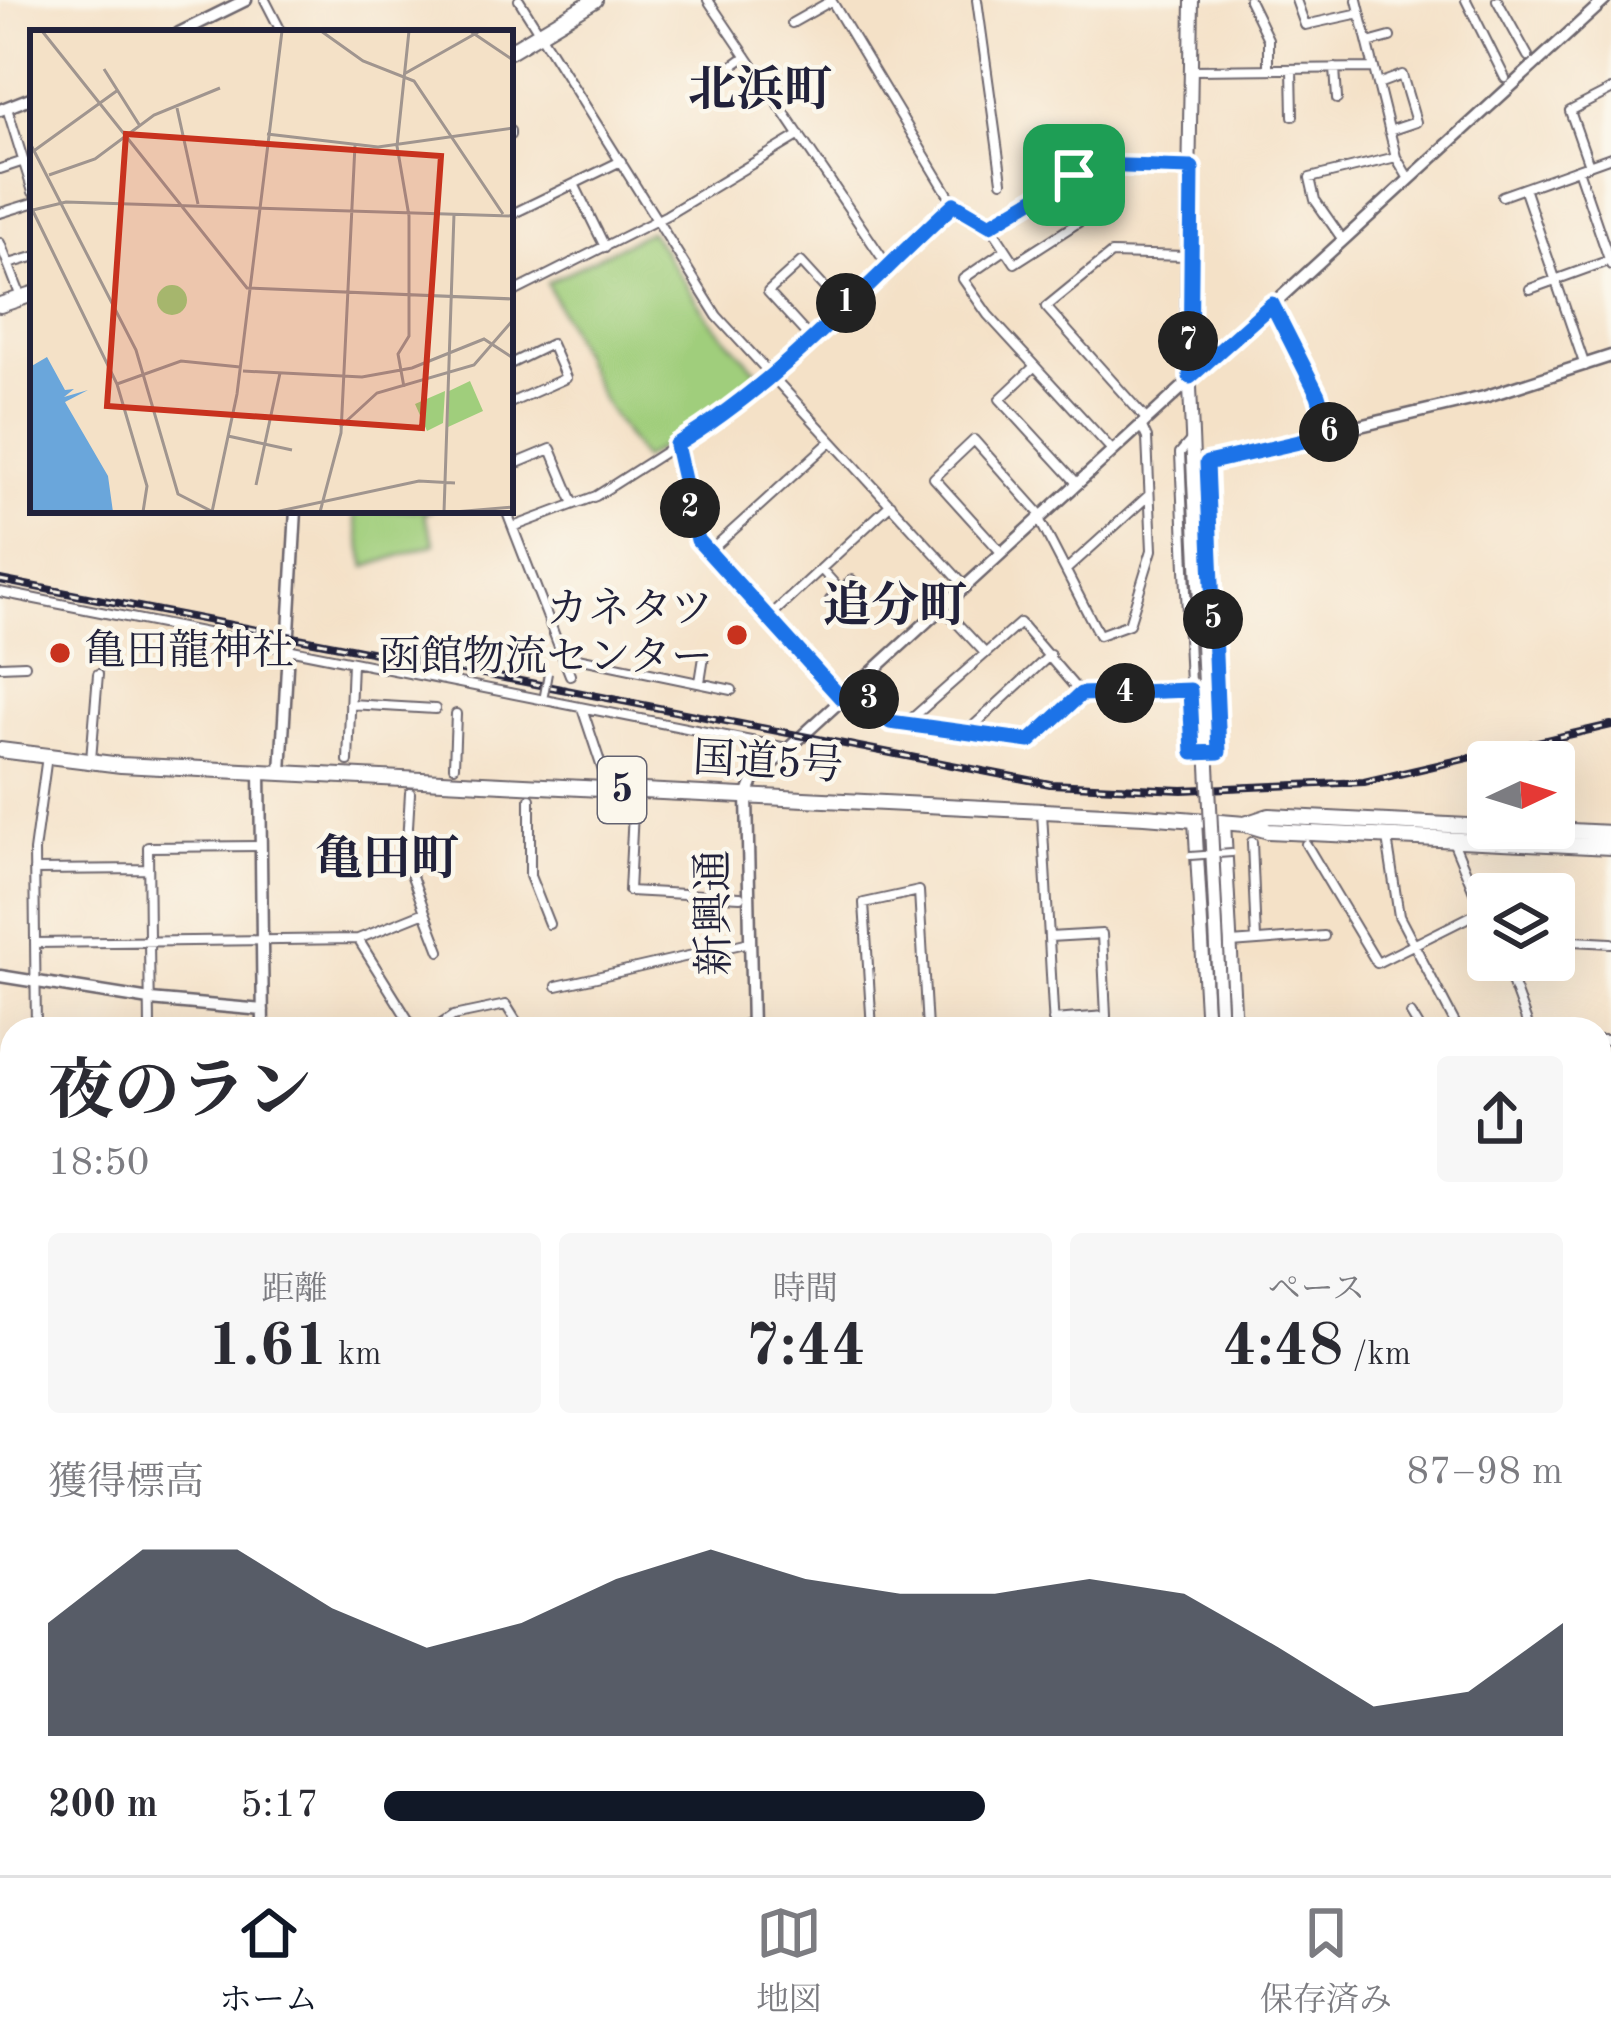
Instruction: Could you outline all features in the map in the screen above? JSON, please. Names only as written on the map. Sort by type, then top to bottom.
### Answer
[{"type":"highway","points":[[513,49],[596,0]]},
{"type":"highway","points":[[0,305],[27,297]]},
{"type":"highway","name":"国道5号","points":[[0,750],[91,762],[1195,820],[1268,831],[1611,848]]},
{"type":"highway","name":"国道5号","points":[[1245,824],[1269,816],[1467,826]]},
{"type":"highway","points":[[1575,831],[1611,833]]},
{"type":"main road","points":[[1192,0],[1190,377],[1192,439],[1200,464],[1194,482],[1220,1017]]},
{"type":"main road","points":[[1195,820],[1207,1017]]},
{"type":"main road","points":[[1224,822],[1234,1017]]},
{"type":"street","points":[[185,30],[245,0]]},
{"type":"street","points":[[265,0],[280,30]]},
{"type":"street","points":[[519,0],[717,316],[964,585]]},
{"type":"street","points":[[709,0],[887,266]]},
{"type":"street","points":[[792,23],[831,0],[954,204],[990,225],[1015,263],[1096,211],[1074,175]]},
{"type":"street","points":[[1249,0],[1268,40],[1268,69]]},
{"type":"street","points":[[1296,0],[1305,25],[1360,4],[1396,157],[1409,179]]},
{"type":"street","points":[[1466,0],[1504,78]]},
{"type":"street","points":[[1497,0],[1528,56]]},
{"type":"street","points":[[976,3],[1002,181]]},
{"type":"street","points":[[748,796],[754,781],[841,698],[1604,4]]},
{"type":"street","points":[[1367,44],[1390,37]]},
{"type":"street","points":[[711,81],[746,56]]},
{"type":"street","points":[[1336,68],[1336,99]]},
{"type":"street","points":[[1193,70],[1374,68]]},
{"type":"street","points":[[1292,69],[1293,116]]},
{"type":"street","points":[[1378,84],[1402,75],[1416,122],[1389,131]]},
{"type":"street","points":[[1589,165],[1570,111],[1611,90]]},
{"type":"street","points":[[3,109],[30,182]]},
{"type":"street","points":[[513,293],[657,220],[800,135]]},
{"type":"street","points":[[1344,241],[1315,200],[1310,178],[1396,157]]},
{"type":"street","points":[[1502,196],[1611,157]]},
{"type":"street","points":[[0,169],[24,161]]},
{"type":"street","points":[[513,214],[621,161]]},
{"type":"street","points":[[990,225],[1091,165],[1192,168]]},
{"type":"street","points":[[1530,289],[1610,262],[1577,169]]},
{"type":"street","points":[[574,184],[605,247]]},
{"type":"street","points":[[1524,188],[1585,366]]},
{"type":"street","points":[[0,213],[30,204]]},
{"type":"street","points":[[513,527],[596,496],[713,423],[954,204]]},
{"type":"street","points":[[0,243],[27,297]]},
{"type":"street","points":[[1005,250],[963,279],[1112,450]]},
{"type":"street","points":[[1000,551],[934,478],[974,440],[1039,515],[1099,635],[1129,624],[1152,550],[1143,421],[1046,307],[1112,254],[1189,256]]},
{"type":"street","points":[[9,264],[30,258]]},
{"type":"street","points":[[809,337],[768,292],[802,262],[842,307]]},
{"type":"street","points":[[1272,304],[1318,395],[1330,435]]},
{"type":"street","points":[[513,363],[551,344],[566,378],[513,402]]},
{"type":"street","points":[[1192,439],[1180,453],[1193,753],[1219,752],[1200,464],[1330,435],[1611,356]]},
{"type":"street","points":[[1035,367],[1000,399],[1076,482]]},
{"type":"street","points":[[709,552],[831,441]]},
{"type":"street","points":[[676,445],[698,540],[841,698]]},
{"type":"street","points":[[513,465],[551,449],[574,504]]},
{"type":"street","points":[[1066,569],[1149,495]]},
{"type":"street","points":[[767,619],[891,504]]},
{"type":"street","points":[[280,772],[296,513]]},
{"type":"street","points":[[507,513],[570,675]]},
{"type":"street","points":[[821,569],[840,591]]},
{"type":"street","points":[[830,600],[851,580]]},
{"type":"street","points":[[0,592],[787,748]]},
{"type":"street","points":[[941,606],[983,651]]},
{"type":"street","points":[[908,722],[1020,623],[1081,694]]},
{"type":"street","points":[[562,655],[732,690]]},
{"type":"street","points":[[968,731],[1050,655]]},
{"type":"street","points":[[700,682],[704,657]]},
{"type":"street","points":[[348,761],[352,662]]},
{"type":"street","points":[[0,666],[25,665]]},
{"type":"street","points":[[91,762],[98,674]]},
{"type":"street","points":[[544,694],[548,674]]},
{"type":"street","points":[[856,685],[890,722],[1030,741],[1081,694],[1190,690]]},
{"type":"street","points":[[350,704],[435,709]]},
{"type":"street","points":[[581,706],[609,789]]},
{"type":"street","points":[[454,766],[456,714]]},
{"type":"street","points":[[36,1017],[34,870],[46,756]]},
{"type":"street","points":[[260,771],[262,1017]]},
{"type":"street","points":[[634,790],[629,891],[740,897]]},
{"type":"street","points":[[410,793],[406,860],[440,951]]},
{"type":"street","name":"新興通","points":[[748,796],[752,1017]]},
{"type":"street","points":[[530,799],[530,876],[549,924]]},
{"type":"street","points":[[1042,812],[1054,1017]]},
{"type":"street","points":[[1387,838],[1394,897],[1452,1017]]},
{"type":"street","points":[[1453,841],[1467,876]]},
{"type":"street","points":[[1252,842],[1256,941]]},
{"type":"street","points":[[1306,844],[1376,963],[1467,918]]},
{"type":"street","points":[[150,1017],[148,847],[260,846]]},
{"type":"street","points":[[1190,856],[1232,853]]},
{"type":"street","points":[[34,870],[148,869]]},
{"type":"street","points":[[871,1017],[864,903],[919,891],[926,1017]]},
{"type":"street","points":[[35,943],[358,940],[425,912]]},
{"type":"street","points":[[1049,938],[1102,934],[1106,1016],[1100,1017]]},
{"type":"street","points":[[1230,943],[1324,936]]},
{"type":"street","points":[[358,940],[406,1017]]},
{"type":"street","points":[[557,986],[750,941]]},
{"type":"street","points":[[1575,941],[1611,943]]},
{"type":"street","points":[[0,976],[149,1000],[262,1010]]},
{"type":"street","points":[[1512,981],[1526,1017]]},
{"type":"street","points":[[458,1017],[506,1005],[514,1017]]},
{"type":"green space","points":[[650,231],[710,320],[758,372],[708,418],[642,459],[602,399],[547,283]]},
{"type":"green space","points":[[354,513],[426,513],[435,544],[366,567]]},
{"type":"railway","points":[[0,580],[1050,784],[1182,790],[1364,782],[1611,725]]},
{"type":"place","name":"カネタツ 函館物流センター","points":[[737,635]]},
{"type":"place","name":"亀田龍神社","points":[[60,653]]},
{"type":"district","name":"北浜町","points":[[760,92]]},
{"type":"district","name":"追分町","points":[[895,608]]},
{"type":"district","name":"亀田町","points":[[387,861]]},
{"type":"route","points":[[1091,165],[1192,168],[1190,377],[1272,304],[1318,395],[1330,435],[1207,463],[1219,752],[1193,753],[1190,690],[1081,694],[1030,741],[890,722],[856,685],[841,698],[698,540],[676,445],[713,423],[762,381],[954,204],[990,225],[1074,175],[1091,165]]}]
